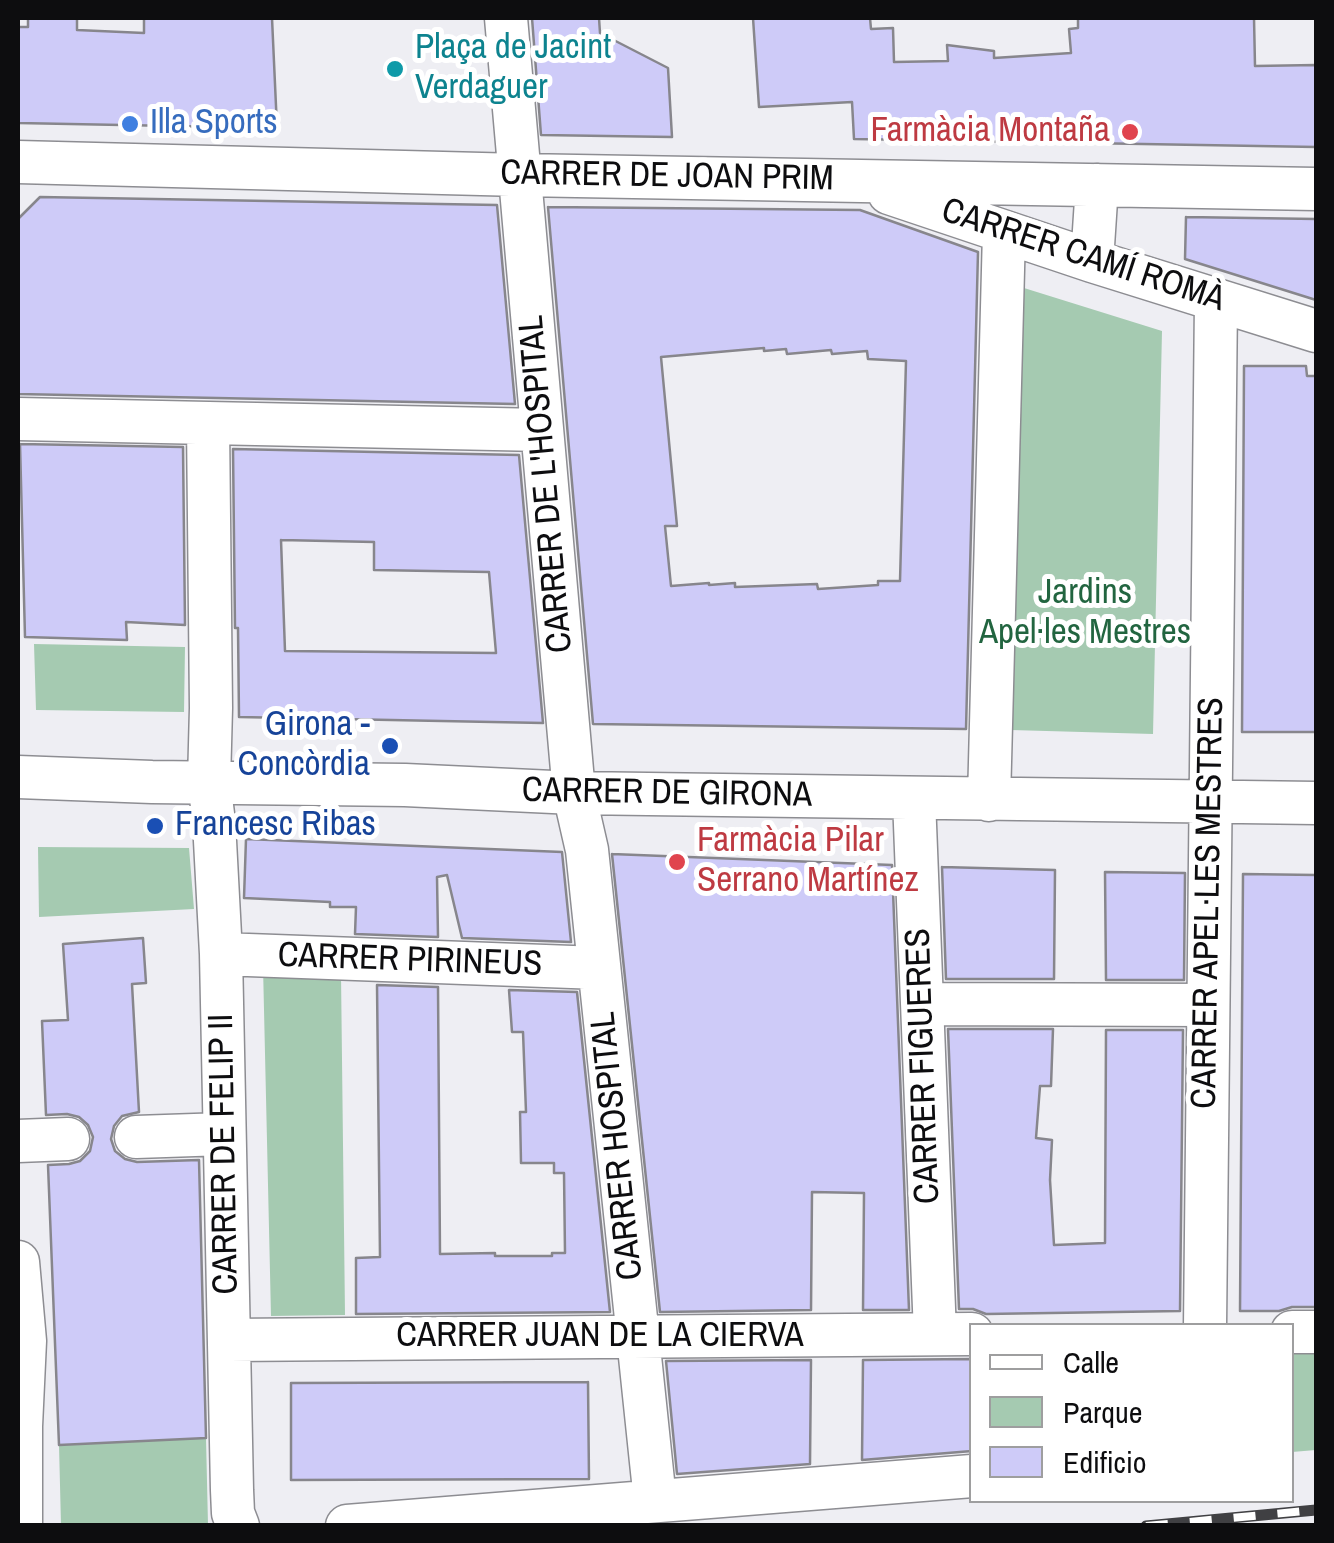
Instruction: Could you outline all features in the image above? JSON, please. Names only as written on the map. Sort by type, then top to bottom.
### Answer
[{"type":"street","name":"CARRER DE L'HOSPITAL","points":[[506,18],[574,793]]},
{"type":"street","name":"CARRER DE JOAN PRIM","points":[[18,162],[1316,190]]},
{"type":"street","name":"CARRER CAMÍ ROMÀ","points":[[850,180],[1316,331]]},
{"type":"street","points":[[1092,261],[1097,185]]},
{"type":"street","points":[[989,800],[1004,232]]},
{"type":"street","name":"CARRER APEL·LES MESTRES","points":[[1206,1323],[1216,300]]},
{"type":"street","points":[[18,419],[542,430]]},
{"type":"street","name":"CARRER DE FELIP II","points":[[208,423],[209,782],[220,954],[232,1490],[238,1526]]},
{"type":"street","name":"CARRER DE GIRONA","points":[[18,777],[404,785],[574,793],[1316,803]]},
{"type":"street","name":"CARRER HOSPITAL","points":[[574,793],[587,850],[655,1500]]},
{"type":"street","name":"CARRER FIGUERES","points":[[914,798],[922,1004],[953,1334]]},
{"type":"street","name":"CARRER PIRINEUS","points":[[220,954],[599,968]]},
{"type":"street","points":[[922,1004],[1208,1005]]},
{"type":"street","points":[[136,1137],[224,1134]]},
{"type":"street","points":[[18,1141],[68,1139]]},
{"type":"street","points":[[18,1262],[25,1341],[20,1426],[21,1526]]},
{"type":"street","name":"CARRER JUAN DE LA CIERVA","points":[[228,1340],[953,1334]]},
{"type":"street","points":[[348,1526],[969,1476]]},
{"type":"green space","name":"Jardins Apel·les Mestres","points":[[1024,288],[1162,331],[1153,734],[1011,730]]},
{"type":"green space","points":[[34,644],[185,647],[184,712],[36,710]]},
{"type":"green space","points":[[38,847],[189,848],[194,909],[39,917]]},
{"type":"green space","points":[[263,966],[341,974],[345,1315],[271,1316]]},
{"type":"green space","points":[[1294,1332],[1316,1332],[1316,1450],[1294,1452]]},
{"type":"green space","points":[[206,1438],[208,1525],[61,1525],[59,1445]]},
{"type":"building","points":[[28,18],[77,18],[77,30],[144,33],[144,18],[272,18],[277,128],[18,123],[18,27],[28,27]]},
{"type":"building","points":[[532,18],[599,18],[600,33],[668,68],[672,137],[541,135]]},
{"type":"building","points":[[753,18],[870,18],[871,29],[893,28],[894,62],[948,61],[947,45],[994,51],[994,58],[1071,53],[1069,29],[1078,28],[1078,18],[1254,18],[1255,66],[1316,65],[1316,147],[854,139],[852,102],[759,107]]},
{"type":"building","points":[[40,197],[497,205],[515,404],[18,394],[18,219]]},
{"type":"building","points":[[548,207],[860,210],[978,252],[966,729],[593,724]],"holes":[[[867,351],[868,359],[906,361],[900,581],[818,589],[817,584],[671,586],[665,526],[677,526],[661,357]]]},
{"type":"building","points":[[1186,217],[1316,219],[1316,300],[1185,259]]},
{"type":"building","points":[[1244,366],[1306,366],[1307,376],[1316,376],[1316,732],[1242,732]]},
{"type":"building","points":[[20,444],[183,447],[185,625],[126,622],[127,640],[25,637]]},
{"type":"building","points":[[233,449],[519,455],[543,723],[239,717]],"holes":[[[281,540],[374,542],[374,570],[489,572],[496,653],[285,651]]]},
{"type":"building","points":[[246,839],[562,852],[571,942],[462,938],[447,875],[437,877],[438,937],[355,934],[356,907],[244,898]]},
{"type":"building","points":[[612,854],[892,865],[909,1310],[863,1310],[864,1193],[812,1192],[811,1310],[660,1312]]},
{"type":"building","points":[[942,867],[1055,870],[1054,979],[946,979]]},
{"type":"building","points":[[1105,872],[1185,873],[1184,980],[1106,980]]},
{"type":"building","points":[[1243,874],[1316,875],[1316,1307],[1240,1311]]},
{"type":"building","points":[[143,938],[146,983],[132,984],[139,1112],[122,1116],[111,1139],[115,1151],[137,1162],[199,1160],[206,1438],[59,1445],[48,1165],[80,1161],[90,1151],[93,1137],[79,1117],[46,1115],[42,1021],[68,1020],[63,944]]},
{"type":"building","points":[[377,985],[438,987],[440,1254],[495,1256],[565,1253],[564,1173],[554,1173],[554,1163],[521,1163],[520,1112],[526,1112],[523,1032],[512,1032],[509,990],[577,992],[610,1312],[356,1314],[356,1258],[380,1257]]},
{"type":"building","points":[[948,1029],[1053,1029],[1051,1086],[1040,1086],[1036,1138],[1052,1140],[1054,1245],[1105,1243],[1106,1030],[1183,1030],[1180,1311],[986,1314],[959,1309]]},
{"type":"building","points":[[969,1359],[969,1451],[862,1460],[863,1360]]},
{"type":"building","points":[[811,1360],[810,1464],[677,1474],[666,1361]]},
{"type":"building","points":[[588,1382],[589,1479],[291,1480],[291,1383]]},
{"type":"railway","points":[[1146,1526],[1316,1510]]},
{"type":"place","name":"Plaça de Jacint Verdaguer","points":[[395,69]]},
{"type":"place","name":"Illa Sports","points":[[130,124]]},
{"type":"place","name":"Farmàcia Montaña","points":[[1130,132]]},
{"type":"place","name":"Girona - Concòrdia","points":[[390,746]]},
{"type":"place","name":"Francesc Ribas","points":[[155,826]]},
{"type":"place","name":"Farmàcia Pilar Serrano Martínez","points":[[677,862]]}]
